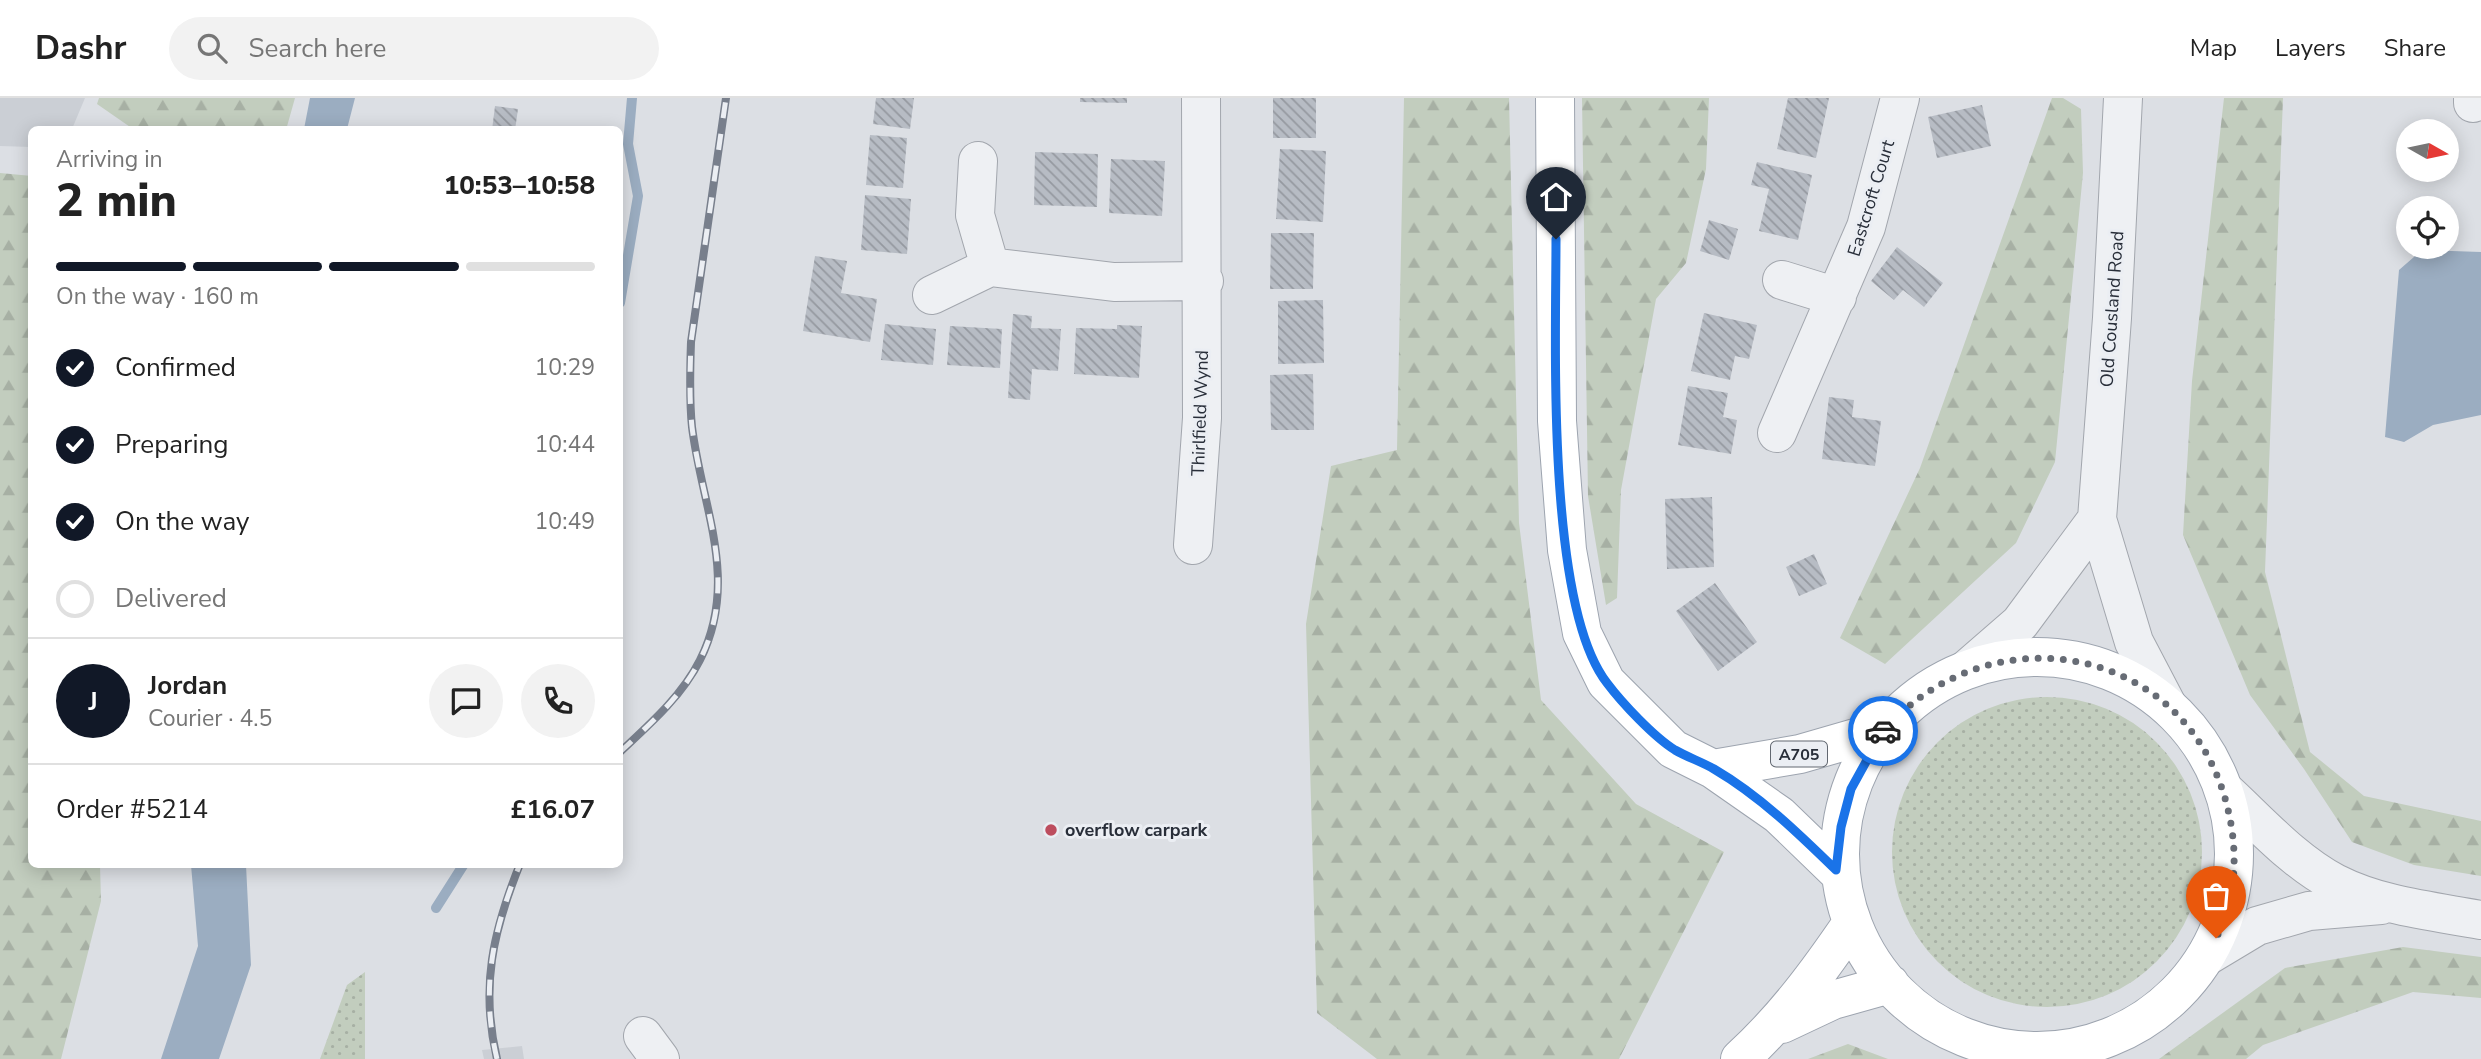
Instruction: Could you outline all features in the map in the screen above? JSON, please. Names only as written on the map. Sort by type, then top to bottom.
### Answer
[{"type":"main road","name":"A705","points":[[1555,98],[1557,421],[1567,550],[1582,633],[1606,682],[1673,749],[1713,769],[1779,816],[1836,870]]},
{"type":"main road","name":"A705","points":[[2032,656],[2078,660],[2127,678],[2167,705],[2202,744],[2224,790],[2235,837],[2233,882],[2226,921],[2207,956],[2171,1001],[2132,1028],[2071,1054],[1982,1052],[1941,1028],[1901,998],[1852,923],[1836,870],[1841,827],[1851,789],[1883,730],[1922,693],[1967,669],[2032,656]]},
{"type":"main road","name":"A705","points":[[1713,769],[1800,754],[1883,730]]},
{"type":"main road","points":[[1740,1059],[1774,1028],[1815,977],[1852,923]]},
{"type":"main road","points":[[1774,1028],[1833,1000],[1891,984]]},
{"type":"street","name":"Thirlfield Wynd","points":[[1194,545],[1202,418],[1204,281],[1201,98]]},
{"type":"street","name":"Eastcroft Court","points":[[1777,433],[1866,227],[1900,98]]},
{"type":"street","name":"Old Cousland Road","points":[[2123,98],[2112,318],[2096,519],[2134,642],[2167,705]]},
{"type":"street","points":[[978,161],[975,215],[990,267]]},
{"type":"street","points":[[932,295],[990,267],[1114,282],[1204,281]]},
{"type":"street","points":[[1782,280],[1838,296]]},
{"type":"street","points":[[1967,669],[2020,623],[2096,519]]},
{"type":"street","points":[[2224,790],[2303,862],[2336,884],[2393,904],[2481,920]]},
{"type":"street","points":[[2207,956],[2258,926],[2309,911],[2393,904]]},
{"type":"shaded area","points":[[0,98],[85,98],[73,126],[28,126],[28,147],[0,146]]},
{"type":"shaded area","points":[[522,1046],[524,1059],[484,1059],[482,1050]]},
{"type":"green space","points":[[99,98],[295,98],[287,126],[129,126],[97,104]]},
{"type":"green space","points":[[1404,98],[1509,98],[1519,523],[1541,700],[1636,804],[1724,852],[1619,1059],[1377,1059],[1317,1013],[1306,624],[1331,466],[1397,450]]},
{"type":"green space","points":[[1582,98],[1709,98],[1706,169],[1686,263],[1656,299],[1621,490],[1617,598],[1606,605],[1588,496]]},
{"type":"green space","points":[[2052,98],[2063,98],[2081,109],[2083,173],[2055,462],[2016,543],[1885,664],[1840,638],[1920,468]]},
{"type":"green space","points":[[2224,98],[2283,98],[2265,572],[2310,752],[2364,796],[2481,821],[2481,876],[2414,865],[2352,842],[2304,769],[2250,695],[2183,535],[2192,381]]},
{"type":"green space","points":[[0,173],[28,176],[28,868],[100,868],[101,901],[61,1059],[0,1059]]},
{"type":"green space","points":[[2032,697],[2062,697],[2092,703],[2120,715],[2146,732],[2167,753],[2184,779],[2196,807],[2202,867],[2191,911],[2176,938],[2157,962],[2133,981],[2106,996],[2062,1007],[2032,1007],[2002,1001],[1974,989],[1948,972],[1927,951],[1910,925],[1898,897],[1892,867],[1892,837],[1898,807],[1910,779],[1927,753],[1948,732],[1974,715],[2002,703]]},
{"type":"green space","points":[[2403,947],[2481,957],[2481,998],[2413,992],[2263,1045],[2246,1059],[2159,1059],[2285,968]]},
{"type":"green space","points":[[365,972],[365,1059],[320,1059],[347,985]]},
{"type":"green space","points":[[1848,1044],[1888,1059],[1808,1059]]},
{"type":"water","points":[[310,98],[355,98],[348,126],[305,126]]},
{"type":"water","points":[[2459,251],[2481,252],[2481,415],[2433,425],[2404,442],[2385,437],[2399,270],[2412,259],[2459,259]]},
{"type":"water","points":[[191,868],[246,868],[251,965],[219,1059],[161,1059],[198,946]]},
{"type":"building","points":[[876,98],[914,98],[910,129],[873,124]]},
{"type":"building","points":[[1080,98],[1127,98],[1127,103],[1080,102]]},
{"type":"building","points":[[1273,98],[1316,98],[1316,138],[1273,138]]},
{"type":"building","points":[[1788,98],[1829,98],[1816,158],[1777,149]]},
{"type":"building","points":[[1982,105],[1991,146],[1937,158],[1928,117]]},
{"type":"building","points":[[495,106],[518,109],[516,126],[492,126]]},
{"type":"building","points":[[870,135],[907,138],[903,188],[866,185]]},
{"type":"building","points":[[1280,149],[1326,151],[1323,222],[1276,219]]},
{"type":"building","points":[[1035,152],[1098,154],[1097,207],[1034,205]]},
{"type":"building","points":[[1111,159],[1165,161],[1162,216],[1109,213]]},
{"type":"building","points":[[1757,162],[1812,175],[1798,240],[1759,231],[1769,189],[1751,185]]},
{"type":"building","points":[[865,195],[911,199],[907,254],[861,250]]},
{"type":"building","points":[[1709,220],[1738,229],[1729,260],[1700,251]]},
{"type":"building","points":[[1271,233],[1314,233],[1313,289],[1270,289]]},
{"type":"building","points":[[1897,247],[1943,283],[1924,307],[1903,290],[1894,300],[1871,281]]},
{"type":"building","points":[[815,256],[847,261],[841,293],[877,299],[870,342],[803,331]]},
{"type":"building","points":[[1323,300],[1324,363],[1278,364],[1278,301]]},
{"type":"building","points":[[1704,313],[1757,325],[1749,359],[1735,356],[1730,380],[1691,371]]},
{"type":"building","points":[[1013,314],[1032,316],[1031,328],[1061,329],[1058,371],[1032,369],[1030,400],[1008,398]]},
{"type":"building","points":[[885,324],[936,329],[933,365],[881,360]]},
{"type":"building","points":[[1117,325],[1142,326],[1139,378],[1074,374],[1076,328],[1117,329]]},
{"type":"building","points":[[950,326],[1002,329],[1000,368],[947,365]]},
{"type":"building","points":[[1313,374],[1314,430],[1271,430],[1270,375]]},
{"type":"building","points":[[1688,386],[1728,393],[1723,417],[1737,420],[1731,454],[1678,445]]},
{"type":"building","points":[[1829,397],[1854,400],[1852,417],[1881,421],[1875,466],[1822,459]]},
{"type":"building","points":[[1712,497],[1714,567],[1667,569],[1665,499]]},
{"type":"building","points":[[1814,554],[1827,584],[1799,596],[1786,567]]},
{"type":"building","points":[[1715,583],[1757,642],[1718,671],[1676,611]]},
{"type":"waterway","points":[[623,285],[638,196],[628,144],[632,98]]},
{"type":"waterway","points":[[436,908],[461,868]]},
{"type":"railway","points":[[623,749],[664,709],[693,673],[712,630],[717,601],[715,544],[692,427],[690,374],[691,342],[726,98]]},
{"type":"railway","points":[[497,1059],[490,1008],[492,960],[496,936],[519,868]]},
{"type":"way so far","points":[[1883,731],[1922,693],[1967,669],[2032,656],[2078,660],[2127,678],[2167,705],[2202,744],[2224,790],[2235,837],[2233,882],[2226,921],[2216,938]]},
{"type":"place","name":"overflow carpark","points":[[1051,830]]},
{"type":"route","points":[[1556,239],[1557,421],[1567,550],[1582,633],[1606,682],[1673,749],[1713,769],[1779,816],[1836,870],[1841,827],[1851,789],[1883,731]]}]
